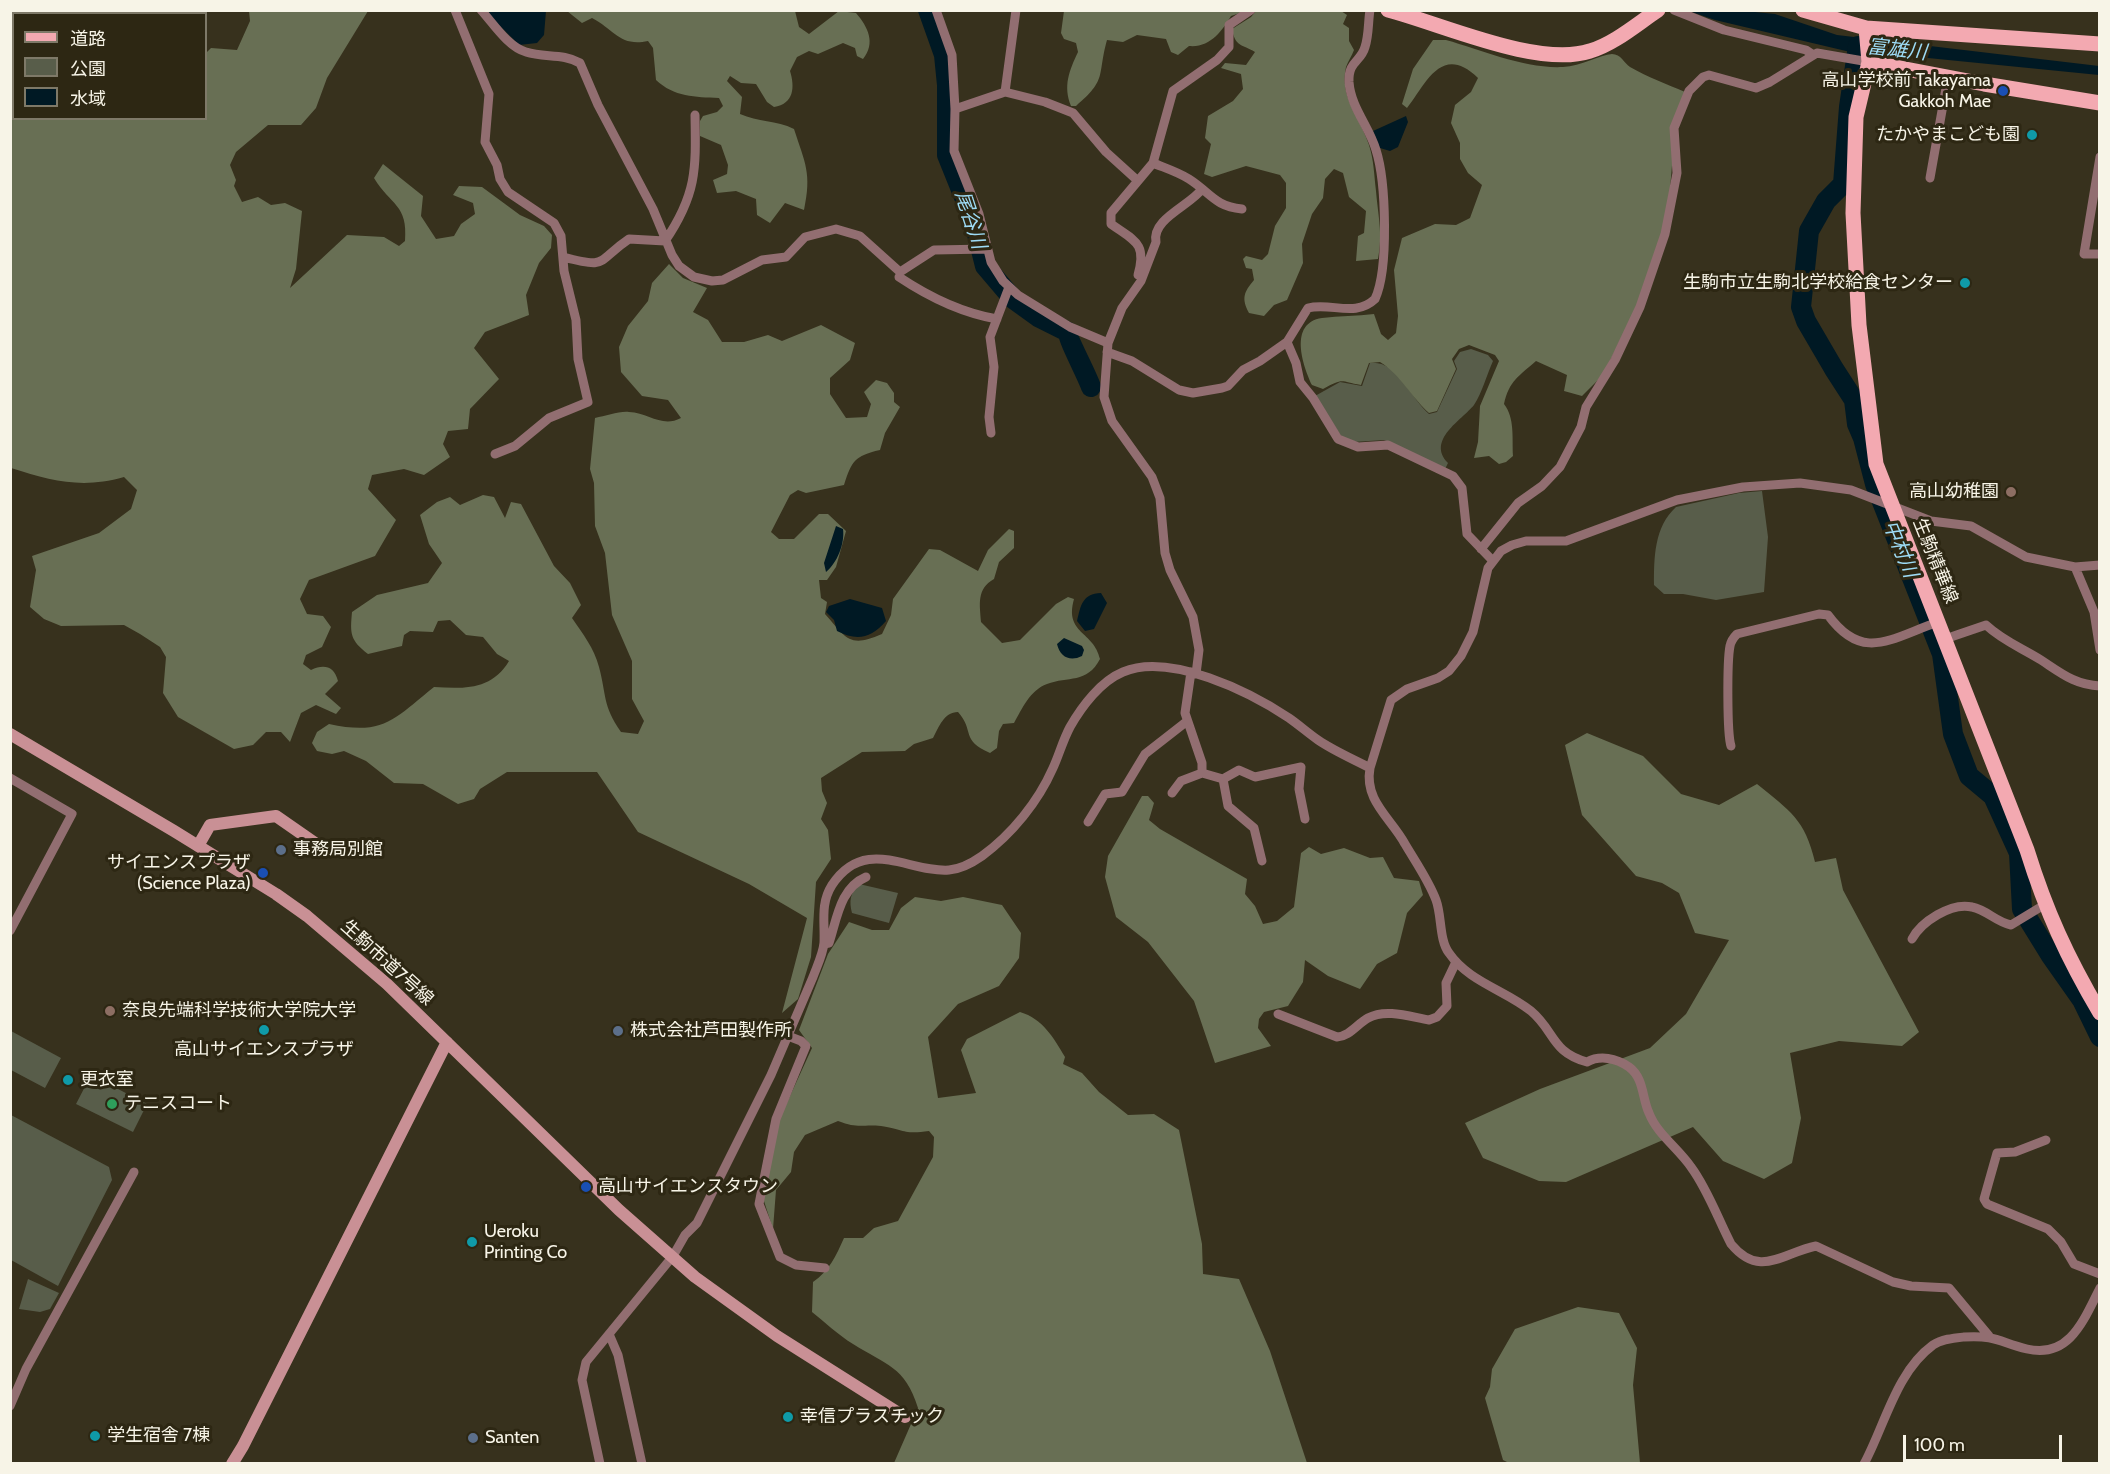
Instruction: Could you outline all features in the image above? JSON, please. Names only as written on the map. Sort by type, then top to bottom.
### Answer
[{"type":"main road","points":[[1394,11],[1529,51],[1561,56],[1592,51],[1658,10]]},
{"type":"main road","points":[[1803,10],[1866,32],[2100,44]]},
{"type":"main road","name":"生駒精華線","points":[[1866,32],[1869,59],[1856,117],[1852,190],[1859,325],[1876,464],[1886,502],[1938,622],[2027,850],[2044,905],[2063,947],[2100,1013]]},
{"type":"main road","points":[[1869,59],[1948,77],[2100,103]]},
{"type":"street","points":[[455,10],[489,94],[485,142],[497,165],[497,170],[508,192],[554,223],[561,236],[562,257],[576,320],[578,359],[588,402],[549,418],[515,446],[495,454]]},
{"type":"street","points":[[481,10],[515,46],[526,52],[558,55],[580,63],[611,132],[653,209],[665,241],[679,266],[694,277],[712,281],[723,280],[762,260],[786,257],[805,237],[836,229],[860,236],[900,272],[934,250],[987,249]]},
{"type":"street","points":[[936,10],[952,55],[955,109],[954,151],[979,214],[991,261],[1009,287],[1070,327],[1179,390],[1193,393],[1228,386],[1243,370],[1287,342],[1308,308],[1352,310],[1371,304],[1378,294],[1386,218],[1381,166],[1376,149],[1352,102],[1349,74],[1352,64],[1363,54],[1366,46],[1370,10]]},
{"type":"street","points":[[1005,92],[1016,10]]},
{"type":"street","points":[[1136,288],[1143,256],[1141,249],[1111,224],[1111,213],[1153,163],[1173,91],[1217,60],[1229,47],[1229,25],[1251,10]]},
{"type":"street","points":[[1674,10],[1724,30],[1806,50],[1812,54],[1869,59]]},
{"type":"street","points":[[1481,549],[1518,503],[1542,486],[1560,467],[1581,427],[1586,406],[1605,379],[1640,307],[1671,209],[1677,173],[1674,128],[1689,91],[1703,77],[1709,75],[1756,88],[1770,82],[1812,54]]},
{"type":"street","points":[[1930,178],[1948,77]]},
{"type":"street","points":[[955,109],[1005,92],[1045,102],[1074,113],[1106,152],[1138,181]]},
{"type":"street","points":[[665,241],[686,208],[691,193],[696,162],[695,115]]},
{"type":"street","points":[[2100,157],[2098,186],[2084,254],[2100,254]]},
{"type":"street","points":[[1153,163],[1176,172],[1202,189],[1210,198],[1226,207],[1242,209]]},
{"type":"street","points":[[1202,189],[1196,198],[1162,222],[1148,263],[1136,288],[1122,308],[1107,347],[1104,397],[1107,410],[1125,442],[1152,477],[1160,498],[1165,553],[1170,570],[1192,617],[1199,650],[1185,700],[1186,722],[1194,737],[1202,774]]},
{"type":"street","points":[[562,257],[594,264],[605,261],[629,239],[665,241]]},
{"type":"street","points":[[899,277],[920,291],[968,314],[997,319]]},
{"type":"street","points":[[991,433],[989,417],[994,367],[990,337],[1009,287]]},
{"type":"street","points":[[1287,342],[1296,363],[1300,382],[1313,398],[1338,439],[1358,447],[1388,446],[1454,476],[1462,488],[1467,534],[1493,561]]},
{"type":"street","points":[[1989,1336],[1949,1288],[1911,1286],[1893,1282],[1816,1246],[1773,1263],[1759,1263],[1738,1253],[1731,1244],[1692,1168],[1660,1132],[1649,1113],[1636,1074],[1628,1067],[1607,1058],[1596,1057],[1587,1062],[1563,1053],[1533,1012],[1486,985],[1456,962],[1445,946],[1435,898],[1404,841],[1387,820],[1371,794],[1368,778],[1391,700],[1407,689],[1438,678],[1449,671],[1461,656],[1473,632],[1484,580],[1493,561],[1512,545],[1526,541],[1566,541],[1677,500],[1743,488],[1800,483],[1830,485],[1867,495],[1931,520],[1971,526],[1984,531],[2013,552],[2026,557],[2075,567],[2100,565]]},
{"type":"street","points":[[2075,567],[2094,612],[2100,650]]},
{"type":"street","points":[[1731,746],[1728,736],[1731,715],[1730,648],[1737,634],[1819,614],[1828,615],[1847,637],[1870,645],[1938,622]]},
{"type":"street","points":[[1944,639],[1986,625],[1999,637],[2040,659],[2065,678],[2100,686]]},
{"type":"street","points":[[600,1464],[582,1380],[586,1362],[673,1256],[685,1235],[697,1223],[723,1175],[813,977],[824,944],[823,909],[832,886],[846,870],[864,861],[878,859],[894,859],[948,870],[971,864],[986,853],[1033,804],[1054,766],[1071,726],[1096,692],[1110,679],[1135,668],[1194,673],[1217,681],[1289,718],[1318,741],[1370,768]]},
{"type":"street","points":[[1088,822],[1105,794],[1122,792],[1145,754],[1186,722]]},
{"type":"street","name":"生駒市道7号線","points":[[10,734],[198,846],[307,916],[387,984],[619,1210],[695,1277],[777,1336],[905,1417]]},
{"type":"street","points":[[1172,793],[1181,781],[1202,774],[1223,779],[1239,770],[1255,777],[1301,768],[1299,789],[1305,819]]},
{"type":"street","points":[[10,778],[72,814],[10,931]]},
{"type":"street","points":[[1223,779],[1228,806],[1254,828],[1262,861]]},
{"type":"street","points":[[198,846],[210,825],[276,816],[322,848]]},
{"type":"street","points":[[824,944],[829,943],[842,900],[850,888],[866,877]]},
{"type":"street","points":[[1912,939],[1918,928],[1947,911],[1961,906],[1971,906],[2001,923],[2011,925],[2044,905]]},
{"type":"street","points":[[1278,1014],[1337,1037],[1344,1036],[1369,1017],[1379,1014],[1429,1020],[1437,1017],[1447,1006],[1446,982],[1456,962]]},
{"type":"street","points":[[788,1036],[801,1041],[806,1046],[776,1119],[759,1204],[780,1257],[796,1265],[825,1268]]},
{"type":"street","points":[[232,1464],[447,1042]]},
{"type":"street","points":[[2046,1140],[2015,1152],[1997,1153],[1984,1199],[1987,1204],[2048,1229],[2061,1242],[2074,1264],[2100,1274]]},
{"type":"street","points":[[10,1406],[26,1369],[134,1172]]},
{"type":"street","points":[[1864,1464],[1909,1372],[1933,1345],[1943,1340],[1989,1336],[2028,1350],[2045,1350],[2062,1346],[2075,1334],[2100,1288]]},
{"type":"street","points":[[609,1334],[618,1355],[642,1464]]},
{"type":"green space","points":[[249,11],[368,11],[327,78],[316,108],[301,125],[268,125],[236,152],[230,165],[236,180],[234,186],[242,202],[258,197],[271,205],[285,203],[302,211],[296,269],[290,288],[347,235],[384,237],[399,246],[405,241],[404,219],[401,212],[374,178],[383,164],[423,196],[421,216],[436,239],[454,236],[461,224],[475,214],[473,203],[453,195],[459,186],[482,187],[520,215],[544,226],[552,235],[551,248],[539,263],[526,295],[529,315],[485,332],[474,348],[499,379],[470,409],[468,429],[448,431],[443,444],[450,457],[424,475],[404,469],[372,475],[368,489],[396,520],[375,556],[309,580],[300,599],[307,614],[323,616],[331,627],[322,647],[306,655],[303,664],[311,670],[324,667],[334,672],[338,681],[325,694],[341,708],[336,714],[316,705],[301,713],[290,742],[281,732],[266,732],[253,745],[234,749],[178,717],[163,693],[166,657],[160,647],[124,625],[61,626],[44,619],[30,607],[36,570],[32,556],[99,533],[131,509],[137,490],[124,477],[109,481],[67,482],[11,468],[10,84],[12,85],[12,120],[207,120],[207,52],[211,48],[237,50],[250,21]]},
{"type":"green space","points":[[567,11],[795,11],[799,27],[809,34],[839,11],[856,13],[867,29],[870,41],[863,59],[857,56],[855,48],[843,43],[818,54],[809,51],[797,57],[790,71],[791,94],[789,99],[781,105],[774,107],[767,102],[756,84],[741,83],[730,76],[727,81],[742,97],[740,114],[794,129],[806,168],[807,187],[804,210],[785,203],[770,223],[757,215],[756,199],[736,191],[717,193],[713,180],[727,174],[728,165],[721,145],[700,136],[700,121],[703,116],[717,112],[723,106],[719,98],[678,93],[663,86],[656,80],[653,48],[648,41],[624,40],[592,18],[582,23]]},
{"type":"green space","points":[[1064,11],[1246,11],[1231,16],[1219,33],[1209,41],[1189,46],[1178,55],[1171,52],[1166,39],[1137,35],[1123,42],[1107,40],[1097,83],[1076,106],[1071,106],[1067,85],[1078,52],[1076,43],[1064,39],[1061,33]]},
{"type":"green space","points":[[1256,11],[1341,11],[1347,15],[1343,24],[1349,28],[1349,41],[1354,50],[1346,67],[1346,88],[1348,98],[1371,151],[1380,233],[1378,259],[1356,261],[1358,236],[1364,233],[1366,211],[1349,197],[1343,173],[1334,169],[1325,179],[1323,198],[1312,214],[1302,244],[1303,263],[1287,300],[1274,305],[1264,316],[1249,313],[1245,303],[1245,295],[1254,280],[1252,269],[1246,268],[1243,259],[1246,256],[1262,260],[1268,254],[1275,226],[1286,208],[1286,183],[1280,175],[1246,166],[1212,177],[1204,174],[1211,144],[1205,138],[1208,116],[1233,101],[1243,89],[1241,74],[1221,68],[1225,63],[1246,65],[1255,52],[1237,42],[1232,29]]},
{"type":"green space","points":[[1433,40],[1446,40],[1519,62],[1549,67],[1570,66],[1615,54],[1637,71],[1685,92],[1676,118],[1668,213],[1640,300],[1603,375],[1582,396],[1564,391],[1567,375],[1536,361],[1516,379],[1506,396],[1504,404],[1510,416],[1513,456],[1499,464],[1489,456],[1474,458],[1478,442],[1480,406],[1499,361],[1495,355],[1469,345],[1459,349],[1452,359],[1456,369],[1437,411],[1429,413],[1394,373],[1380,362],[1369,363],[1361,385],[1339,382],[1323,389],[1312,385],[1302,357],[1302,336],[1305,328],[1311,322],[1322,318],[1374,314],[1381,334],[1388,340],[1396,333],[1398,316],[1394,270],[1402,238],[1435,224],[1456,225],[1470,218],[1482,185],[1468,173],[1460,159],[1460,143],[1451,123],[1455,105],[1471,92],[1478,78],[1465,68],[1454,64],[1444,66],[1435,71],[1407,108],[1402,104],[1413,69]]},
{"type":"green space","points":[[669,264],[683,278],[707,288],[693,312],[708,320],[722,342],[744,342],[768,335],[782,341],[821,325],[855,343],[850,360],[830,378],[830,394],[846,418],[867,417],[871,404],[864,392],[876,380],[887,383],[894,393],[894,402],[900,407],[885,433],[880,450],[859,457],[849,470],[844,485],[806,493],[798,490],[790,495],[771,532],[779,539],[794,539],[819,514],[828,514],[846,531],[836,567],[827,580],[819,580],[821,598],[827,602],[825,614],[843,634],[855,640],[862,640],[882,634],[891,615],[893,599],[929,549],[940,550],[978,571],[988,550],[1009,529],[1014,531],[1014,548],[999,562],[994,579],[984,588],[980,598],[981,622],[1002,643],[1020,640],[1056,604],[1068,597],[1074,599],[1072,610],[1076,626],[1092,643],[1100,659],[1095,667],[1083,676],[1047,684],[1036,691],[1027,700],[1014,723],[1003,724],[999,731],[997,748],[990,753],[971,739],[958,712],[942,721],[933,738],[914,744],[905,751],[862,752],[821,778],[822,791],[827,803],[821,819],[828,830],[831,859],[816,882],[811,957],[798,999],[782,1013],[807,918],[749,884],[638,832],[597,772],[507,772],[480,789],[474,799],[458,804],[423,784],[394,783],[366,761],[344,751],[332,754],[317,751],[312,743],[317,732],[329,724],[363,728],[376,726],[398,716],[434,687],[476,686],[494,678],[509,661],[497,654],[483,637],[466,635],[450,620],[438,621],[433,632],[410,631],[404,635],[402,646],[368,654],[354,640],[351,631],[352,612],[377,595],[428,583],[442,563],[429,544],[420,515],[437,502],[450,497],[460,505],[483,495],[494,497],[505,518],[511,502],[521,504],[554,566],[570,583],[581,605],[572,618],[588,641],[597,660],[611,714],[621,732],[638,734],[644,721],[632,699],[632,661],[612,615],[605,553],[595,526],[594,483],[590,469],[595,418],[625,412],[661,421],[674,421],[681,418],[668,400],[642,396],[621,372],[619,347],[628,326],[648,301],[652,283]]},
{"type":"green space","points":[[1471,349],[1488,355],[1493,361],[1474,405],[1443,438],[1442,455],[1448,463],[1445,469],[1384,440],[1353,442],[1341,436],[1315,396],[1340,382],[1362,386],[1370,363],[1380,364],[1388,367],[1403,381],[1429,414],[1437,412],[1457,369],[1454,361],[1460,352]]},
{"type":"green space","points":[[1762,491],[1768,537],[1764,592],[1716,600],[1683,594],[1664,594],[1654,585],[1655,554],[1659,533],[1676,507],[1739,493]]},
{"type":"green space","points":[[1587,733],[1643,756],[1681,794],[1719,805],[1757,784],[1787,809],[1806,835],[1815,862],[1836,858],[1843,890],[1919,1032],[1902,1046],[1839,1041],[1790,1053],[1801,1118],[1792,1163],[1764,1179],[1723,1161],[1693,1127],[1566,1182],[1539,1181],[1483,1158],[1465,1123],[1540,1089],[1650,1048],[1686,1014],[1729,940],[1695,933],[1679,893],[1662,883],[1636,876],[1582,815],[1565,745]]},
{"type":"green space","points":[[1142,796],[1148,796],[1154,803],[1149,820],[1160,829],[1247,879],[1245,894],[1255,906],[1263,924],[1277,921],[1294,907],[1301,853],[1309,847],[1321,854],[1344,848],[1370,858],[1383,857],[1394,878],[1419,881],[1423,895],[1407,913],[1397,953],[1377,964],[1360,989],[1328,976],[1305,960],[1303,982],[1288,1006],[1264,1012],[1259,1019],[1258,1028],[1271,1046],[1215,1063],[1194,1001],[1148,942],[1116,917],[1105,877],[1108,856]]},
{"type":"green space","points":[[859,884],[898,893],[889,923],[852,913],[851,897]]},
{"type":"green space","points":[[915,897],[941,901],[963,897],[1002,905],[1021,933],[1019,958],[999,986],[958,1004],[928,1037],[938,1098],[976,1093],[961,1050],[967,1039],[1020,1012],[1035,1019],[1047,1030],[1065,1057],[1063,1064],[1082,1073],[1099,1092],[1128,1115],[1154,1114],[1179,1130],[1202,1244],[1203,1274],[1239,1279],[1270,1351],[1307,1463],[894,1463],[918,1408],[913,1394],[907,1383],[893,1368],[847,1340],[812,1312],[813,1282],[828,1268],[844,1238],[863,1238],[874,1228],[898,1221],[933,1157],[934,1137],[929,1131],[908,1132],[881,1126],[851,1125],[838,1121],[805,1135],[794,1152],[791,1172],[776,1190],[773,1229],[763,1198],[779,1120],[812,1048],[799,1030],[828,954],[849,922],[872,930],[889,930],[901,908]]},
{"type":"green space","points":[[11,1031],[61,1058],[45,1088],[11,1070]]},
{"type":"green space","name":"テニスコート","points":[[91,1075],[147,1104],[133,1132],[76,1104]]},
{"type":"green space","points":[[11,1115],[109,1167],[112,1180],[58,1286],[11,1260]]},
{"type":"green space","points":[[28,1279],[59,1293],[50,1309],[40,1312],[19,1309]]},
{"type":"green space","points":[[1578,1307],[1619,1313],[1637,1348],[1633,1385],[1640,1463],[1511,1464],[1503,1460],[1485,1398],[1490,1387],[1492,1369],[1515,1329]]},
{"type":"water","name":"富雄川","points":[[1735,10],[1775,14],[1837,35],[2099,66],[2099,75],[1928,58],[1885,50],[1863,55],[1715,20],[1689,11]]},
{"type":"water","points":[[485,11],[546,11],[544,35],[537,43],[519,45]]},
{"type":"water","points":[[1406,116],[1408,122],[1398,147],[1390,151],[1380,148],[1373,131]]},
{"type":"water","points":[[836,526],[843,529],[843,541],[837,558],[826,572],[824,563]]},
{"type":"water","points":[[1101,593],[1107,603],[1094,629],[1085,631],[1077,621],[1081,605],[1086,598]]},
{"type":"water","points":[[850,599],[882,608],[886,621],[869,635],[857,637],[837,631],[834,620],[826,612],[829,606]]},
{"type":"water","points":[[1064,638],[1082,646],[1084,650],[1082,656],[1070,658],[1060,652],[1057,644]]},
{"type":"waterway","name":"尾谷川","points":[[928,10],[944,55],[947,85],[947,155],[974,222],[985,266],[1013,299],[1038,317],[1068,332],[1091,387]]},
{"type":"waterway","name":"中村川","points":[[1858,46],[1849,107],[1843,184],[1826,201],[1809,231],[1801,307],[1806,321],[1854,400],[1857,424],[1875,484],[1942,654],[1953,734],[1969,776],[1993,796],[2019,853],[2022,909],[2082,1000],[2100,1037]]},
{"type":"place","name":"高山学校前 Takayama Gakkoh Mae","points":[[2003,91]]},
{"type":"place","name":"たかやまこども園","points":[[2032,135]]},
{"type":"place","name":"生駒市立生駒北学校給食センター","points":[[1965,283]]},
{"type":"place","name":"高山幼稚園","points":[[2011,492]]},
{"type":"place","name":"事務局別館","points":[[281,850]]},
{"type":"place","name":"サイエンスプラザ (Science Plaza)","points":[[263,873]]},
{"type":"place","name":"奈良先端科学技術大学院大学","points":[[110,1011]]},
{"type":"place","name":"高山サイエンスプラザ","points":[[264,1030]]},
{"type":"place","name":"株式会社芦田製作所","points":[[618,1031]]},
{"type":"place","name":"更衣室","points":[[68,1080]]},
{"type":"place","name":"テニスコート","points":[[112,1104]]},
{"type":"place","name":"高山サイエンスタウン","points":[[586,1187]]},
{"type":"place","name":"Ueroku Printing Co","points":[[472,1242]]},
{"type":"place","name":"幸信プラスチック","points":[[788,1417]]},
{"type":"place","name":"学生宿舎 7棟","points":[[95,1436]]},
{"type":"place","name":"Santen","points":[[473,1438]]}]
